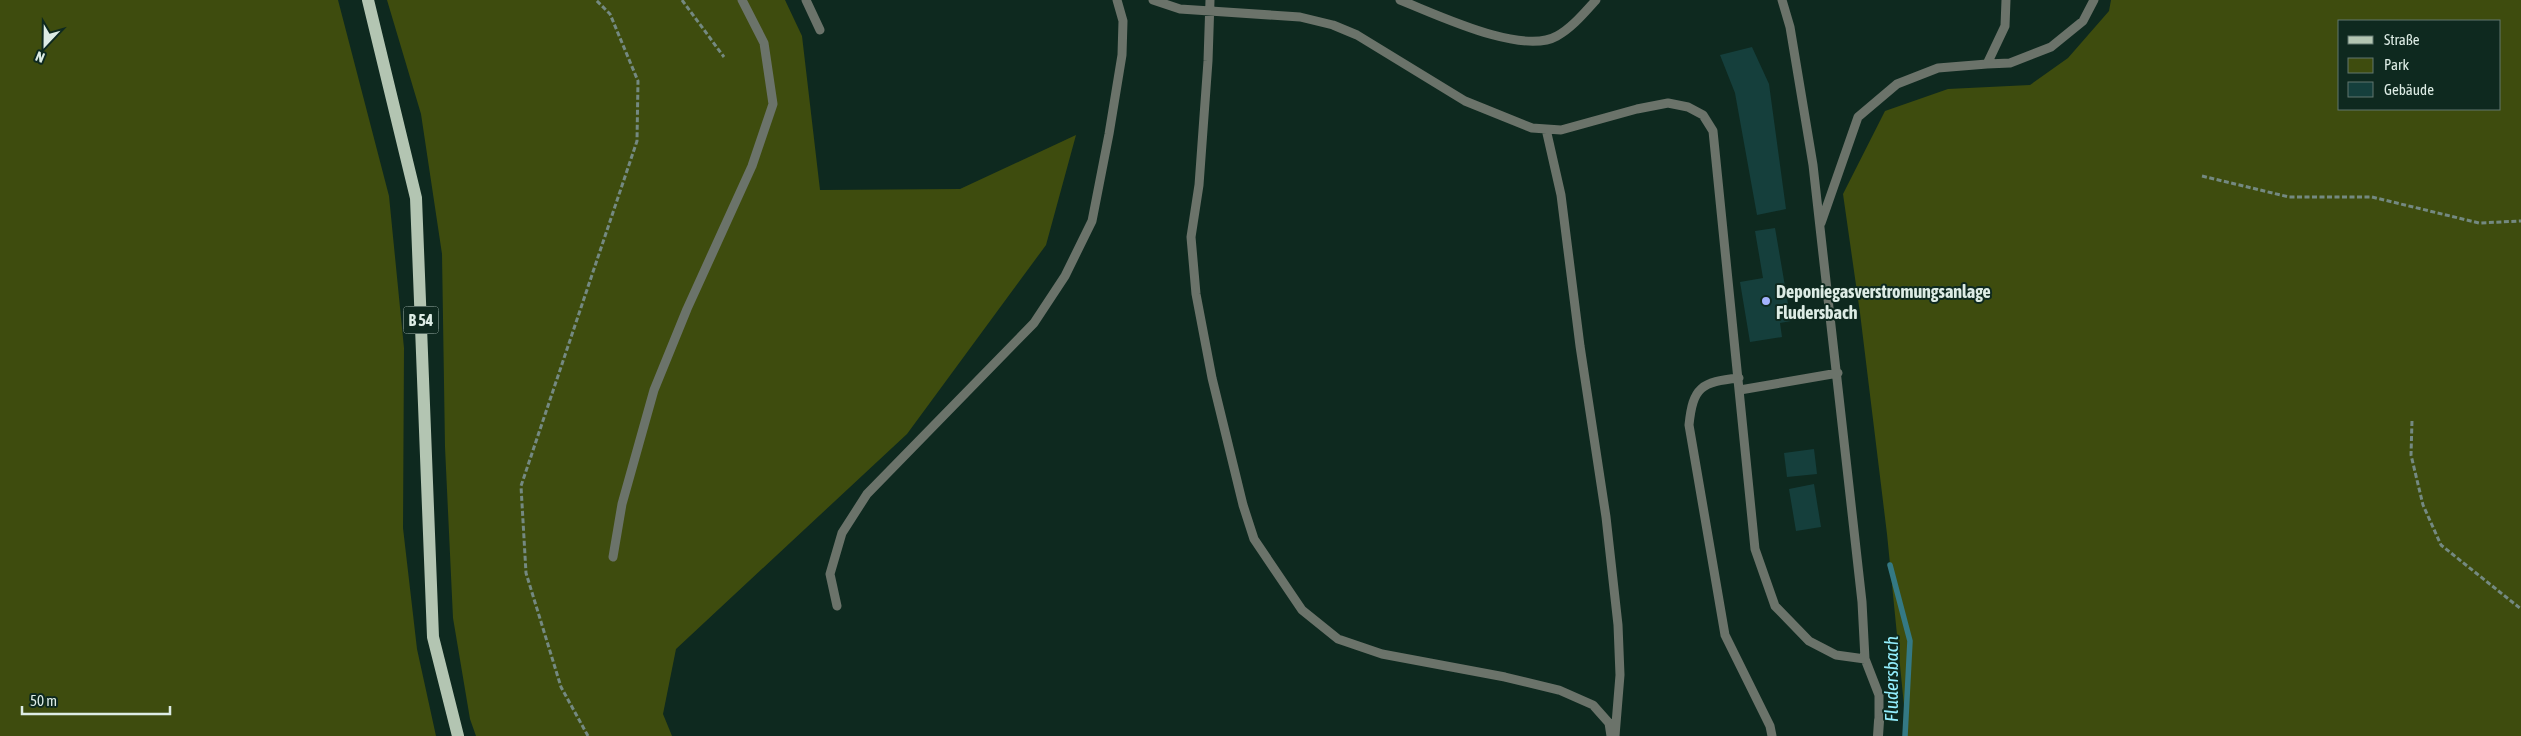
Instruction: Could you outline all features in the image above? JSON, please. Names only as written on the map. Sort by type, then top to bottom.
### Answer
[{"type":"main road","name":"B 54","points":[[368,0],[416,198],[433,637],[458,736]]},
{"type":"street","points":[[1878,736],[1879,720]]},
{"type":"lane","points":[[613,557],[622,504],[654,390],[687,309],[752,166],[773,104],[764,43],[742,0]]},
{"type":"lane","points":[[806,0],[820,30]]},
{"type":"lane","points":[[837,606],[830,574],[842,533],[868,494],[1034,324],[1065,276],[1092,221],[1122,55],[1123,21],[1117,0]]},
{"type":"lane","points":[[1153,0],[1180,9],[1300,17],[1333,25],[1358,35],[1465,101],[1505,119],[1532,128],[1561,130],[1637,109],[1668,103],[1688,107],[1703,115],[1713,131],[1755,549],[1775,606],[1809,641],[1836,655],[1864,659]]},
{"type":"lane","points":[[1210,0],[1211,12],[1199,185],[1191,237],[1196,294],[1212,378],[1243,505],[1254,539],[1302,610],[1338,640],[1382,654],[1505,676],[1559,690],[1593,705],[1609,722],[1611,736]]},
{"type":"lane","points":[[1400,0],[1503,39],[1535,41],[1557,37],[1596,0]]},
{"type":"lane","points":[[1782,0],[1790,27],[1813,165],[1838,373],[1862,602],[1864,659],[1880,695],[1879,720]]},
{"type":"lane","points":[[1987,64],[2005,26],[2006,0]]},
{"type":"lane","points":[[1820,225],[1858,117],[1897,84],[1938,68],[2010,63],[2052,47],[2083,21],[2094,0]]},
{"type":"lane","points":[[1546,129],[1560,195],[1580,346],[1606,517],[1618,624],[1620,675],[1615,736]]},
{"type":"lane","points":[[1740,390],[1838,373]]},
{"type":"lane","points":[[1739,378],[1714,381],[1700,389],[1692,402],[1690,425],[1725,635],[1770,726],[1772,736]]},
{"type":"path","points":[[588,736],[561,687],[526,573],[522,486],[637,140],[638,81],[610,14],[596,0]]},
{"type":"path","points":[[682,0],[724,57]]},
{"type":"path","points":[[2202,176],[2289,197],[2372,197],[2478,223],[2521,221]]},
{"type":"path","points":[[2412,421],[2411,455],[2423,505],[2441,546],[2521,609]]},
{"type":"green space","points":[[0,0],[338,0],[389,196],[404,348],[403,528],[417,649],[436,736],[0,736]]},
{"type":"green space","points":[[387,0],[785,0],[802,36],[820,190],[960,189],[1076,135],[1046,245],[907,434],[676,649],[663,714],[672,736],[476,736],[470,719],[453,618],[445,447],[442,254],[421,114]]},
{"type":"green space","points":[[2111,0],[2521,0],[2521,736],[1907,736],[1887,534],[1860,313],[1843,194],[1885,111],[1948,89],[2030,85],[2068,58],[2109,11]]},
{"type":"building","points":[[1752,47],[1769,84],[1786,209],[1757,215],[1735,93],[1720,55]]},
{"type":"building","name":"Deponiegasverstromungsanlage Fludersbach","points":[[1775,228],[1791,321],[1780,323],[1782,337],[1750,342],[1740,282],[1763,278],[1755,231]]},
{"type":"building","points":[[1814,449],[1817,474],[1787,477],[1784,453]]},
{"type":"building","points":[[1814,484],[1821,527],[1796,531],[1789,489]]},
{"type":"waterway","name":"Fludersbach","points":[[1890,565],[1910,641],[1905,736]]},
{"type":"place","name":"Deponiegasverstromungsanlage Fludersbach","points":[[1766,301]]}]
